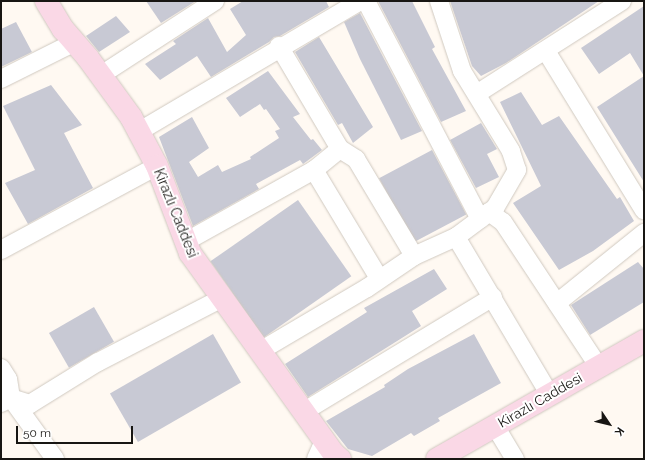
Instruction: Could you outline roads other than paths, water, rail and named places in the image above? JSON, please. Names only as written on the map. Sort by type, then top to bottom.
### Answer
[{"type":"main road","name":"Kirazlı Caddesi","points":[[46,1],[63,29],[101,75],[138,132],[157,166],[190,253],[303,412],[320,450],[340,459]]},
{"type":"main road","name":"Kirazlı Caddesi","points":[[437,459],[599,367],[642,348]]},
{"type":"street","points":[[101,75],[214,1]]},
{"type":"street","points":[[138,132],[280,46],[342,5],[360,1]]},
{"type":"street","points":[[366,1],[485,215],[503,222],[599,367]]},
{"type":"street","points":[[260,351],[367,288],[379,278],[414,256],[456,237],[494,208],[517,170],[511,151],[478,93],[462,71],[439,1]]},
{"type":"street","points":[[478,93],[546,51],[622,1]]},
{"type":"street","points":[[1,79],[75,42]]},
{"type":"street","points":[[280,46],[340,149],[356,159],[414,256]]},
{"type":"street","points":[[546,51],[644,210]]},
{"type":"street","points":[[185,242],[314,170],[340,149]]},
{"type":"street","points":[[1,250],[157,166]]},
{"type":"street","points":[[314,170],[379,278]]},
{"type":"street","points":[[557,303],[644,233]]},
{"type":"street","points":[[456,237],[550,395]]},
{"type":"street","points":[[303,412],[493,297]]},
{"type":"street","points":[[6,400],[30,404],[98,362],[222,298]]},
{"type":"street","points":[[1,368],[8,379],[6,400],[55,459]]},
{"type":"street","points":[[495,426],[515,459]]}]
